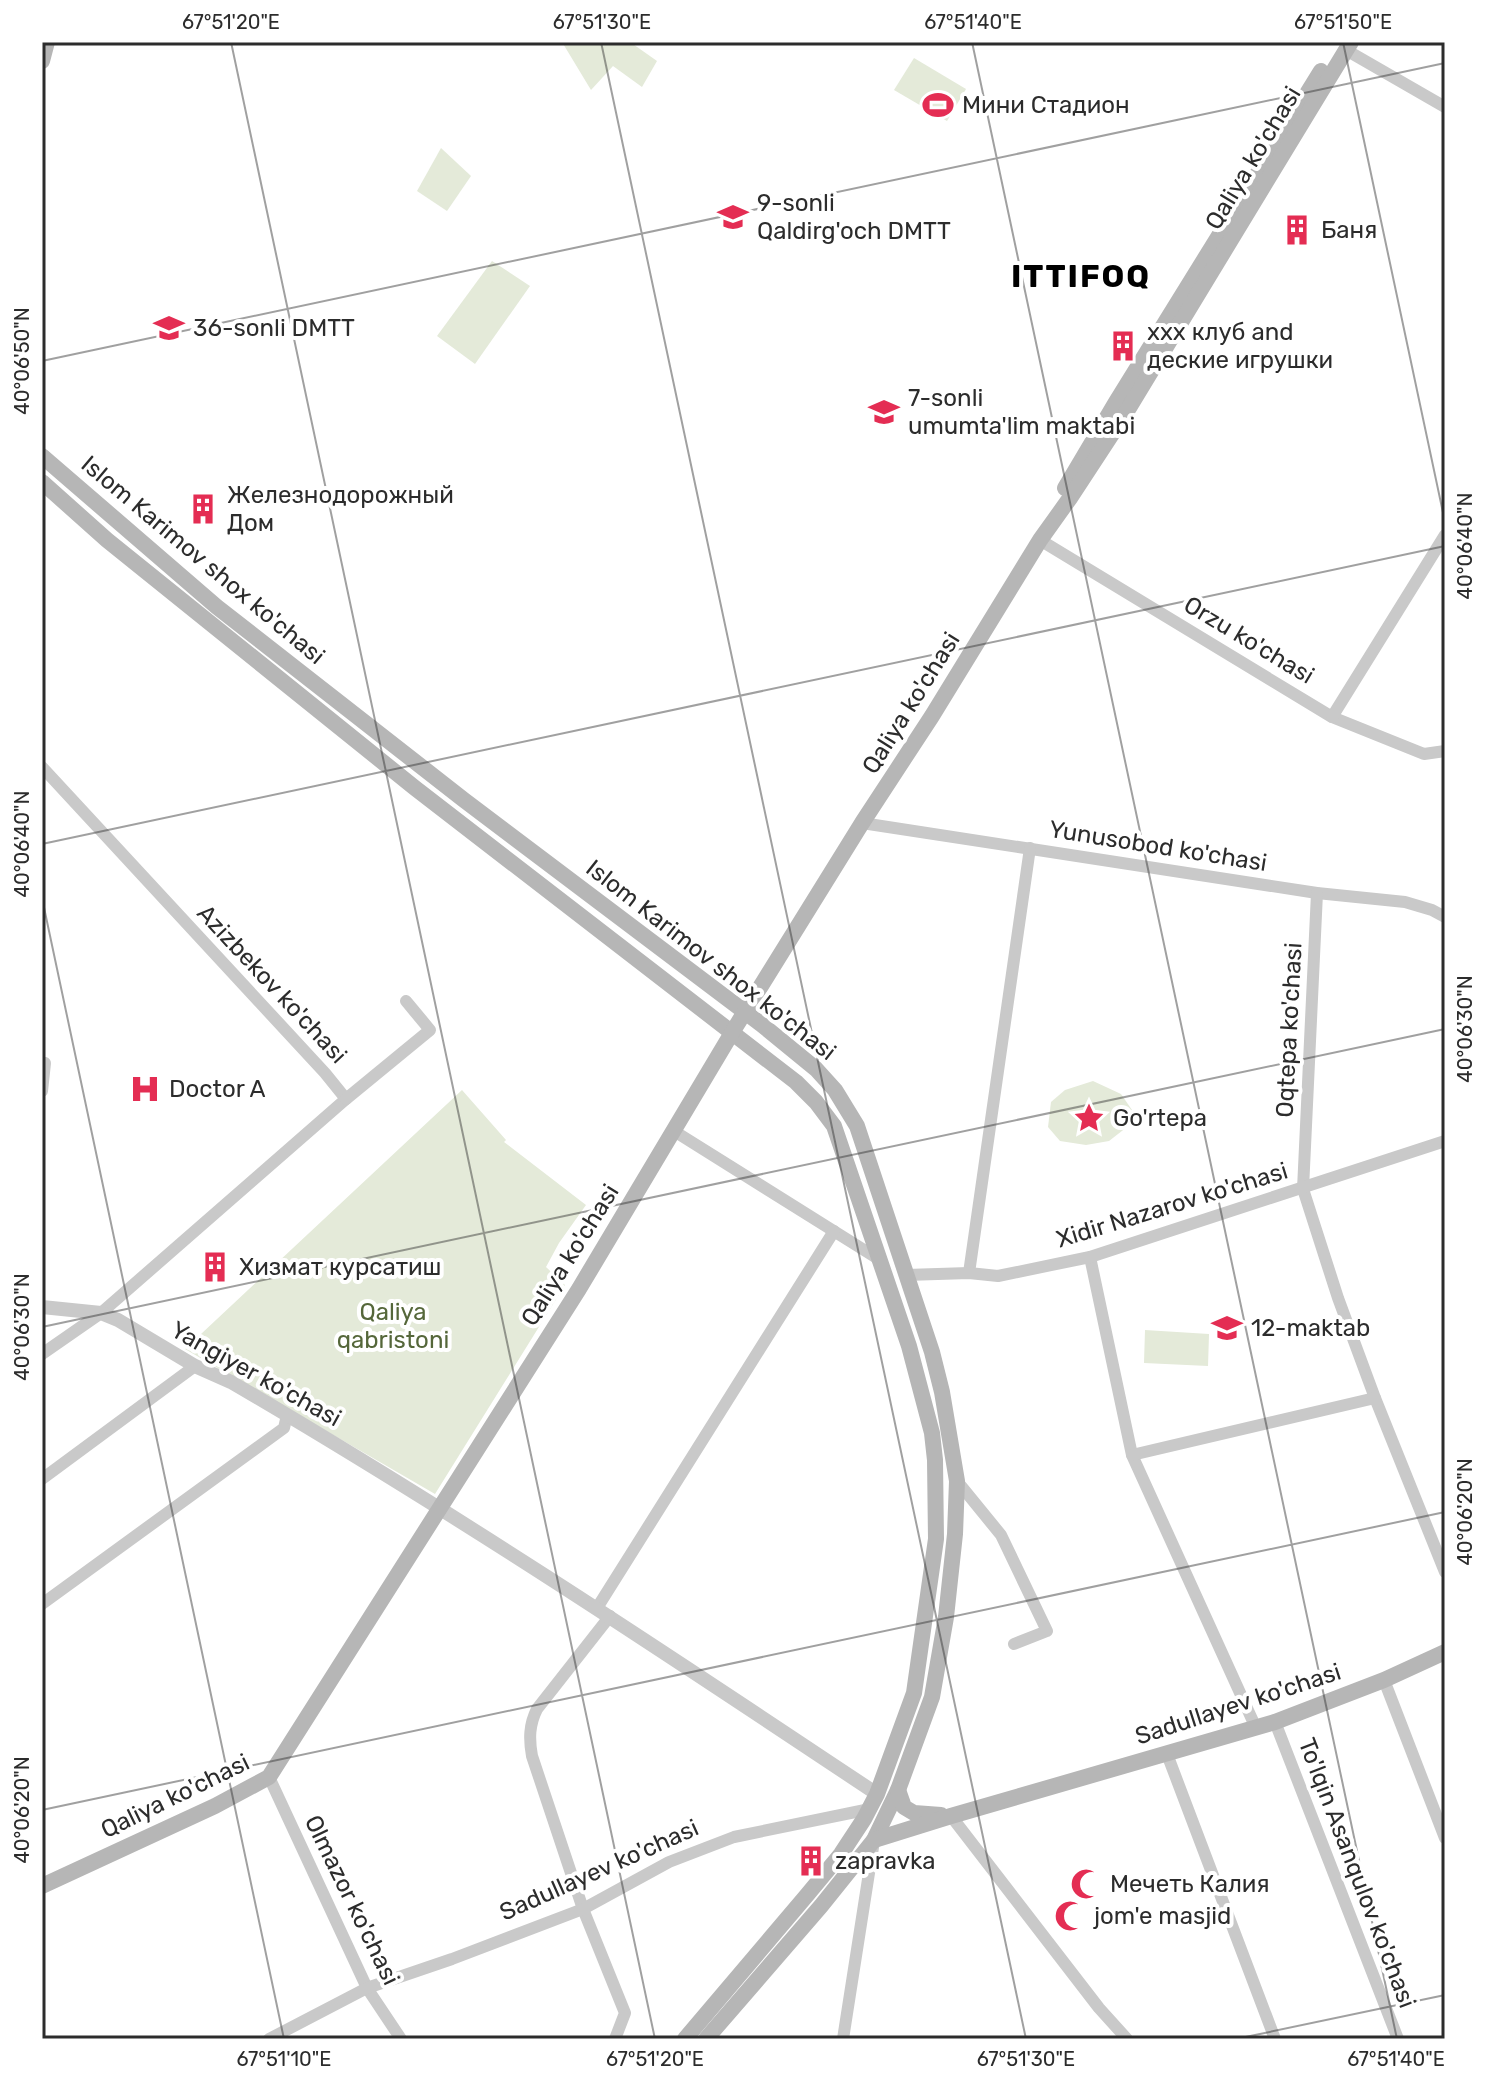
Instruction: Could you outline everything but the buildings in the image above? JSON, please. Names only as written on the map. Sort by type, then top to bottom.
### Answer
[{"type":"main road","points":[[42,61],[47,42]]},
{"type":"main road","name":"Qaliya ko'chasi","points":[[42,1886],[215,1806],[269,1777],[579,1289],[862,823],[1040,540],[1127,411],[1346,45]]},
{"type":"main road","name":"Islom Karimov shox ko'chasi","points":[[42,456],[217,607],[816,1069],[835,1090],[857,1126],[932,1352],[942,1392],[957,1481],[946,1617],[932,1697],[898,1790],[874,1840],[706,2039]]},
{"type":"main road","name":"Islom Karimov shox ko'chasi","points":[[42,482],[107,540],[449,814],[796,1082],[826,1113],[834,1126],[909,1346],[932,1433],[936,1535],[914,1693],[874,1801],[841,1854],[685,2039]]},
{"type":"main road","points":[[251,656],[260,656],[264,643]]},
{"type":"main road","points":[[936,1535],[946,1529],[955,1534]]},
{"type":"main road","name":"Sadullayev ko'chasi","points":[[874,1840],[1275,1722],[1384,1680],[1445,1652]]},
{"type":"main road","name":"Sadullayev ko'chasi","points":[[898,1790],[904,1807],[914,1813],[951,1816]]},
{"type":"street","points":[[1346,45],[1445,107]]},
{"type":"street","points":[[1332,717],[1445,535]]},
{"type":"street","name":"Orzu ko'chasi","points":[[1040,540],[1332,717],[1424,754],[1445,751]]},
{"type":"street","name":"Azizbekov ko'chasi","points":[[42,767],[346,1099],[101,1313],[42,1354]]},
{"type":"street","name":"Yunusobod ko'chasi","points":[[862,823],[1317,893],[1405,902],[1445,917]]},
{"type":"street","points":[[969,1273],[1030,848]]},
{"type":"street","name":"Oqtepa ko'chasi","points":[[1317,893],[1303,1189],[1338,1298],[1375,1398],[1445,1572]]},
{"type":"street","points":[[346,1099],[430,1030],[406,1001]]},
{"type":"street","points":[[42,1091],[43,1061]]},
{"type":"street","points":[[674,1131],[880,1260]]},
{"type":"street","name":"Xidir Nazarov ko'chasi","points":[[906,1275],[969,1273],[998,1276],[1090,1257],[1445,1141]]},
{"type":"street","points":[[615,2039],[625,2013],[583,1909],[532,1756],[531,1721],[603,1612],[834,1231]]},
{"type":"street","points":[[1090,1257],[1132,1455],[1256,1728]]},
{"type":"street","name":"Yangiyer ko'chasi","points":[[42,1307],[101,1313],[118,1320],[287,1415],[603,1612],[874,1801]]},
{"type":"street","points":[[42,1479],[195,1366]]},
{"type":"street","points":[[1132,1455],[1375,1398]]},
{"type":"street","points":[[42,1604],[284,1428],[287,1415]]},
{"type":"street","points":[[957,1481],[1001,1535],[1047,1631],[1014,1644]]},
{"type":"street","points":[[1384,1680],[1445,1838]]},
{"type":"street","name":"To'lqin Asanqulov ko'chasi","points":[[1275,1722],[1398,2039]]},
{"type":"street","points":[[1167,1754],[1275,2039]]},
{"type":"street","name":"Olmazor ko'chasi","points":[[269,1777],[367,1988],[401,2039]]},
{"type":"street","name":"Sadullayev ko'chasi","points":[[269,2039],[367,1988],[583,1909],[669,1862],[734,1837],[874,1801]]},
{"type":"street","points":[[951,1816],[1099,2008],[1127,2039]]},
{"type":"street","points":[[843,2039],[874,1840]]},
{"type":"green space","points":[[562,42],[630,42],[657,61],[642,87],[613,66],[591,90]]},
{"type":"green space","name":"Мини Стадион","points":[[914,58],[966,89],[947,121],[894,90]]},
{"type":"green space","points":[[441,148],[471,176],[447,211],[417,191]]},
{"type":"green space","points":[[492,261],[530,286],[475,364],[437,336]]},
{"type":"green space","name":"Go'rtepa","points":[[1093,1081],[1121,1094],[1132,1110],[1127,1127],[1109,1141],[1086,1145],[1060,1141],[1048,1127],[1051,1102],[1065,1090]]},
{"type":"green space","name":"Qaliya qabristoni","points":[[462,1090],[506,1140],[504,1142],[586,1205],[546,1267],[565,1285],[435,1494],[185,1349]]},
{"type":"green space","points":[[1145,1330],[1209,1334],[1208,1366],[1144,1363]]},
{"type":"place","name":"Мини Стадион","points":[[938,105]]},
{"type":"place","name":"9-sonli Qaldirg'och DMTT","points":[[733,217]]},
{"type":"place","name":"Баня","points":[[1297,230]]},
{"type":"place","name":"36-sonli DMTT","points":[[169,328]]},
{"type":"place","name":"ххх клуб and деские игрушки","points":[[1123,346]]},
{"type":"place","name":"7-sonli umumta'lim maktabi","points":[[884,412]]},
{"type":"place","name":"Железнодорожный Дом","points":[[203,509]]},
{"type":"place","name":"Doctor A","points":[[145,1089]]},
{"type":"place","name":"Go'rtepa","points":[[1089,1118]]},
{"type":"place","name":"Хизмат курсатиш","points":[[215,1267]]},
{"type":"place","name":"12-maktab","points":[[1227,1328]]},
{"type":"place","name":"zapravka","points":[[811,1861]]},
{"type":"place","name":"Мечеть Калия","points":[[1086,1884]]},
{"type":"place","name":"jom'e masjid","points":[[1070,1916]]},
{"type":"district","name":"ITTIFOQ","points":[[1081,276]]}]
